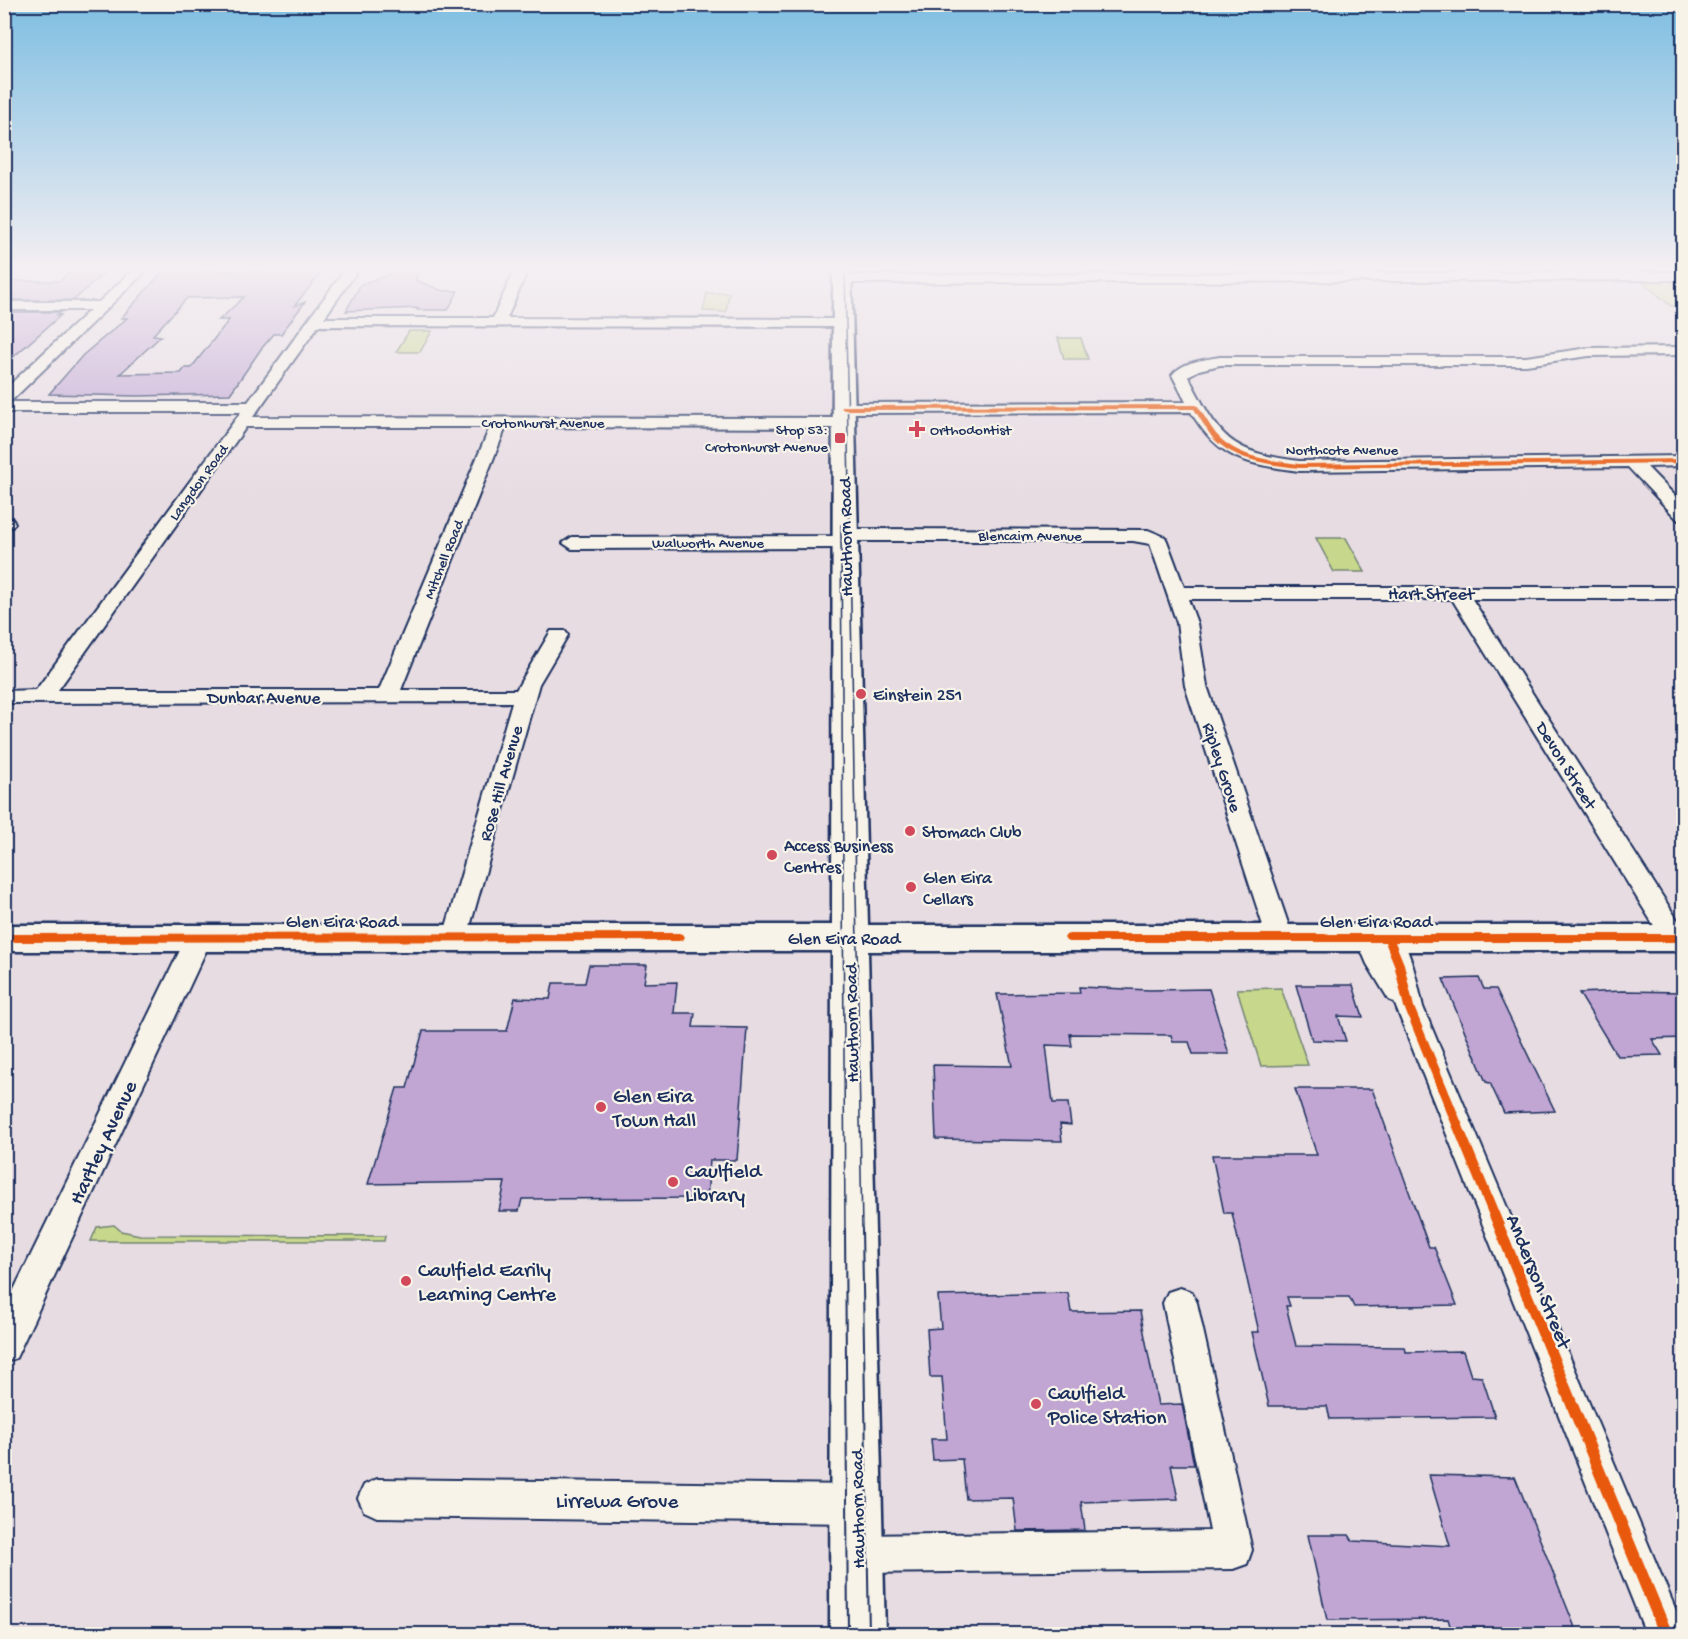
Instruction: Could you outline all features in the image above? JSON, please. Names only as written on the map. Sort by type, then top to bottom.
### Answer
[{"type":"main road","name":"Hawthorn Road","points":[[843,343],[858,1635]]},
{"type":"main road","name":"Glen Eira Road","points":[[4,938],[1679,938]]},
{"type":"street","points":[[5,400],[63,343]]},
{"type":"street","name":"Langdon Road","points":[[42,697],[299,343]]},
{"type":"street","name":"Northcote Avenue","points":[[1683,351],[1589,352],[1526,361],[1220,361],[1194,366],[1180,375],[1196,408],[1218,440],[1256,461],[1299,466],[1683,461]]},
{"type":"street","points":[[5,400],[253,407]]},
{"type":"street","points":[[844,415],[1196,408]]},
{"type":"street","name":"Crotonhurst Avenue","points":[[242,422],[500,422],[844,415]]},
{"type":"street","name":"Mitchell Road","points":[[387,697],[500,422]]},
{"type":"street","points":[[1632,461],[1683,516]]},
{"type":"street","name":"Blencairn Avenue","points":[[845,539],[1140,535],[1154,538],[1161,546],[1178,593]]},
{"type":"street","name":"Walworth Avenue","points":[[572,543],[845,539]]},
{"type":"street","name":"Hart Street","points":[[1178,593],[1683,593]]},
{"type":"street","name":"Ripley Grove","points":[[1178,593],[1187,622],[1196,686],[1280,938]]},
{"type":"street","name":"Devon Street","points":[[1458,593],[1679,938]]},
{"type":"street","name":"Rose Hill Avenue","points":[[456,937],[524,696],[534,673],[558,636]]},
{"type":"street","name":"Dunbar Avenue","points":[[4,697],[524,696]]},
{"type":"street","name":"Hartley Avenue","points":[[4,1347],[199,938]]},
{"type":"street","name":"Anderson Street","points":[[1379,938],[1380,964],[1409,1007],[1666,1635]]},
{"type":"street","points":[[858,1554],[1233,1550],[1180,1303]]},
{"type":"street","name":"Lirrewa Grove","points":[[378,1498],[857,1504]]},
{"type":"green space","points":[[401,343],[425,343],[420,352],[396,352]]},
{"type":"green space","points":[[1060,343],[1083,343],[1088,359],[1064,359]]},
{"type":"green space","points":[[1316,538],[1346,538],[1365,572],[1334,572]]},
{"type":"green space","points":[[1281,988],[1308,1065],[1261,1066],[1237,989]]},
{"type":"green space","points":[[114,1225],[121,1231],[140,1235],[385,1236],[384,1241],[91,1241],[97,1227]]},
{"type":"building","points":[[4,343],[29,343],[4,365]]},
{"type":"building","points":[[97,343],[153,343],[120,374],[181,373],[185,368],[191,368],[210,343],[266,343],[230,394],[137,396],[49,394],[83,355]]},
{"type":"building","name":"Glen Eira Town Hall","points":[[589,965],[647,965],[644,983],[677,982],[674,1013],[695,1013],[693,1027],[747,1028],[737,1160],[710,1160],[707,1198],[522,1199],[519,1211],[499,1211],[505,1182],[368,1184],[397,1088],[407,1088],[423,1031],[507,1031],[515,998],[550,999],[553,983],[585,983]]},
{"type":"building","points":[[1479,978],[1484,989],[1496,989],[1555,1111],[1504,1113],[1490,1083],[1486,1082],[1443,979]]},
{"type":"building","points":[[1296,985],[1353,985],[1363,1017],[1338,1016],[1346,1041],[1312,1040]]},
{"type":"building","points":[[1079,987],[1150,990],[1209,989],[1229,1054],[1193,1054],[1189,1042],[1173,1042],[1171,1035],[1070,1034],[1072,1046],[1046,1045],[1053,1103],[1068,1103],[1071,1125],[1060,1124],[1062,1141],[936,1139],[933,1065],[1012,1066],[997,994],[1080,993]]},
{"type":"building","points":[[1683,992],[1683,1038],[1652,1039],[1662,1055],[1617,1056],[1579,993]]},
{"type":"building","points":[[1295,1089],[1372,1089],[1429,1247],[1434,1247],[1457,1305],[1354,1307],[1349,1297],[1287,1297],[1290,1306],[1286,1306],[1296,1346],[1405,1347],[1406,1352],[1463,1351],[1471,1376],[1482,1377],[1495,1417],[1330,1419],[1327,1406],[1269,1406],[1252,1332],[1259,1332],[1232,1213],[1224,1213],[1212,1155],[1317,1155]]},
{"type":"building","points":[[1068,1293],[1071,1312],[1140,1311],[1158,1405],[1182,1404],[1194,1465],[1171,1465],[1178,1499],[1081,1502],[1085,1530],[1017,1531],[1013,1498],[966,1499],[962,1459],[933,1460],[931,1439],[947,1439],[942,1377],[930,1377],[927,1329],[941,1328],[938,1296]]},
{"type":"building","points":[[1429,1475],[1515,1477],[1578,1635],[1453,1635],[1448,1619],[1327,1620],[1308,1535],[1349,1535],[1353,1541],[1450,1546]]},
{"type":"tram line","points":[[846,343],[862,1230]]},
{"type":"tram line","points":[[841,525],[845,1230]]},
{"type":"tram line","points":[[845,1229],[848,1634]]},
{"type":"tram line","points":[[862,1229],[869,1634]]},
{"type":"cycle path","points":[[844,408],[1196,407],[1215,436],[1236,452],[1267,462],[1299,466],[1684,461]]},
{"type":"cycle path","points":[[4,938],[679,937]]},
{"type":"cycle path","points":[[1069,938],[1684,938]]},
{"type":"cycle path","points":[[1389,938],[1399,964],[1409,1007],[1666,1634]]},
{"type":"place","name":"Orthodontist","points":[[917,429]]},
{"type":"place","name":"Stop 53: Crotonhurst Avenue","points":[[840,438]]},
{"type":"place","name":"Einstein 251","points":[[861,694]]},
{"type":"place","name":"Stomach Club","points":[[910,831]]},
{"type":"place","name":"Access Business Centres","points":[[772,855]]},
{"type":"place","name":"Glen Eira Cellars","points":[[911,887]]},
{"type":"place","name":"Glen Eira Town Hall","points":[[601,1107]]},
{"type":"place","name":"Caulfield Library","points":[[673,1182]]},
{"type":"place","name":"Caulfield Earily Learning Centre","points":[[406,1281]]},
{"type":"place","name":"Caulfield Police Station","points":[[1036,1404]]}]
